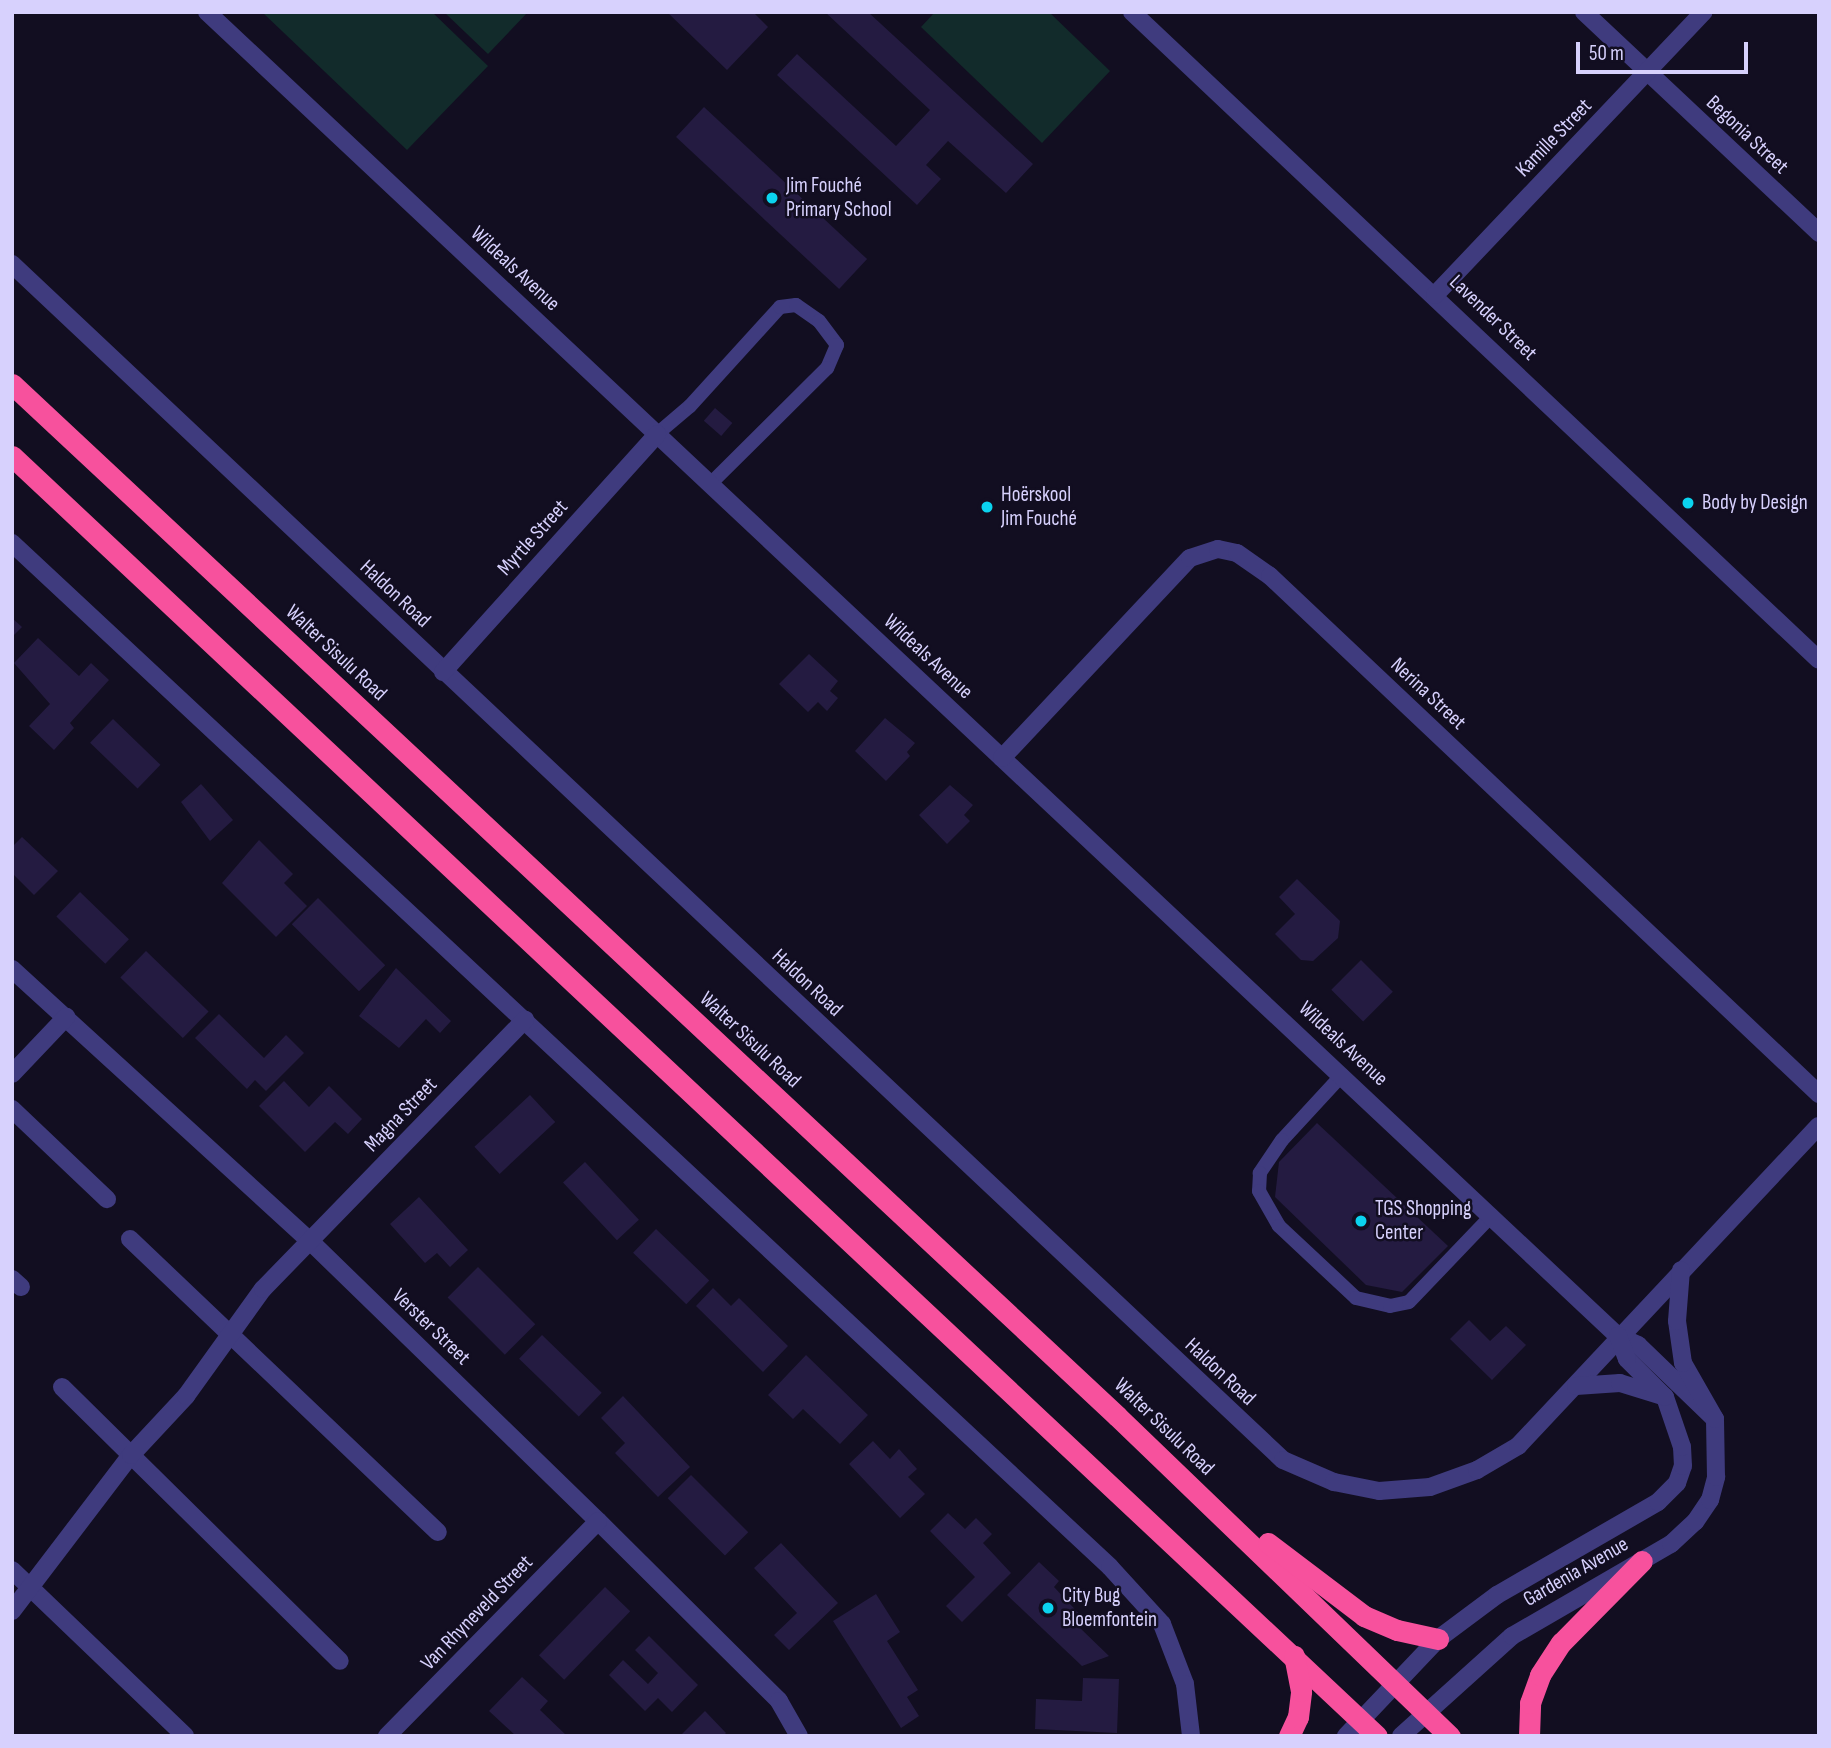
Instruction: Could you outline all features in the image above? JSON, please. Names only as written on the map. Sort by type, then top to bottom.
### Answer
[{"type":"highway","name":"Walter Sisulu Road","points":[[12,384],[1117,1416],[1450,1736]]},
{"type":"highway","points":[[12,456],[1377,1736]]},
{"type":"highway","points":[[1117,1416],[1334,1596],[1380,1623],[1438,1639]]},
{"type":"highway","points":[[1530,1736],[1530,1703],[1540,1675],[1561,1643],[1642,1561]]},
{"type":"highway","points":[[1289,1736],[1298,1717],[1301,1690],[1294,1656]]},
{"type":"street","name":"Wildeals Avenue","points":[[207,12],[1618,1336]]},
{"type":"street","name":"Lavender Street","points":[[1132,12],[1436,295],[1819,660]]},
{"type":"street","name":"Begonia Street","points":[[1584,12],[1819,233]]},
{"type":"street","name":"Kamille Street","points":[[1436,295],[1704,12]]},
{"type":"street","name":"Haldon Road","points":[[12,264],[1283,1460],[1334,1482],[1379,1490],[1430,1487],[1477,1470],[1518,1446],[1576,1386],[1618,1336]]},
{"type":"street","name":"Myrtle Street","points":[[443,672],[657,434]]},
{"type":"street","points":[[12,543],[1110,1567],[1162,1624],[1185,1684],[1191,1736]]},
{"type":"street","name":"Nerina Street","points":[[1002,758],[1190,558],[1218,550],[1237,552],[1270,576],[1819,1094]]},
{"type":"street","name":"Verster Street","points":[[12,968],[310,1241],[598,1521],[779,1701],[799,1736]]},
{"type":"street","points":[[12,1074],[66,1017]]},
{"type":"street","name":"Magna Street","points":[[12,1611],[33,1589],[131,1455],[186,1396],[263,1289],[525,1020]]},
{"type":"street","points":[[12,1109],[107,1199]]},
{"type":"street","points":[[1715,1419],[1638,1345],[1618,1336],[1819,1126]]},
{"type":"street","points":[[130,1239],[438,1532]]},
{"type":"street","name":"Gardenia Avenue","points":[[1401,1736],[1513,1636],[1671,1544],[1695,1522],[1710,1500],[1717,1477],[1715,1419],[1683,1363],[1677,1321],[1681,1270]]},
{"type":"street","name":"Gardenia Avenue","points":[[1346,1736],[1438,1639],[1518,1581],[1658,1502],[1676,1483],[1682,1447],[1665,1397],[1627,1359],[1618,1336]]},
{"type":"street","points":[[1576,1386],[1620,1383],[1665,1397]]},
{"type":"street","points":[[62,1387],[341,1661]]},
{"type":"street","name":"Van Rhyneveld Street","points":[[387,1736],[598,1521]]},
{"type":"street","points":[[12,1570],[185,1736]]},
{"type":"lane","points":[[657,434],[690,406],[780,307],[796,305],[819,321],[837,345],[832,360],[710,483]]},
{"type":"lane","points":[[1342,1075],[1282,1140],[1260,1173],[1259,1191],[1269,1212],[1356,1298],[1390,1306],[1409,1302],[1492,1215]]},
{"type":"green space","points":[[262,12],[432,12],[488,66],[407,150]]},
{"type":"green space","points":[[444,12],[528,12],[488,54]]},
{"type":"green space","points":[[935,12],[1049,12],[1110,71],[1042,143],[921,27]]},
{"type":"building","points":[[667,12],[753,12],[768,27],[727,70]]},
{"type":"building","points":[[825,12],[868,12],[1033,164],[1006,193],[948,141],[926,165],[941,179],[917,205],[777,75],[797,54],[896,146],[930,110]]},
{"type":"building","name":"Jim Fouché Primary School","points":[[704,107],[867,259],[839,289],[676,137]]},
{"type":"building","points":[[715,408],[732,423],[721,436],[704,421]]},
{"type":"building","points":[[12,618],[22,627],[12,637]]},
{"type":"building","points":[[38,638],[79,676],[91,663],[109,680],[70,723],[74,728],[54,750],[29,726],[50,704],[14,663]]},
{"type":"building","points":[[809,654],[838,681],[830,691],[838,698],[827,711],[818,702],[808,712],[779,684]]},
{"type":"building","points":[[885,718],[915,743],[907,752],[910,756],[886,781],[855,751]]},
{"type":"building","points":[[113,719],[160,765],[138,789],[90,743]]},
{"type":"building","points":[[201,784],[233,820],[210,841],[181,802]]},
{"type":"building","points":[[950,785],[973,805],[964,815],[970,821],[947,844],[919,815]]},
{"type":"building","points":[[22,837],[58,871],[34,895],[12,873],[12,847]]},
{"type":"building","points":[[259,840],[293,874],[284,883],[307,906],[276,937],[222,883]]},
{"type":"building","points":[[1297,879],[1340,921],[1338,938],[1313,961],[1301,960],[1275,934],[1295,914],[1279,897]]},
{"type":"building","points":[[80,892],[129,939],[105,964],[56,916]]},
{"type":"building","points":[[318,898],[385,965],[359,991],[292,924]]},
{"type":"building","points":[[146,951],[209,1011],[183,1038],[120,978]]},
{"type":"building","points":[[1361,960],[1393,992],[1363,1022],[1331,990]]},
{"type":"building","points":[[396,968],[451,1021],[440,1033],[426,1019],[399,1048],[359,1016]]},
{"type":"building","points":[[219,1014],[264,1058],[286,1035],[304,1053],[266,1091],[255,1080],[247,1089],[195,1038]]},
{"type":"building","points":[[284,1081],[309,1107],[329,1086],[362,1119],[348,1134],[335,1122],[305,1152],[259,1106]]},
{"type":"building","points":[[530,1095],[555,1122],[500,1174],[474,1147]]},
{"type":"building","name":"TGS Shopping Center","points":[[1317,1123],[1448,1246],[1402,1292],[1366,1285],[1275,1197],[1279,1162]]},
{"type":"building","points":[[585,1162],[639,1220],[617,1240],[563,1182]]},
{"type":"building","points":[[419,1197],[468,1250],[450,1267],[437,1253],[425,1263],[390,1224]]},
{"type":"building","points":[[656,1229],[709,1280],[686,1304],[633,1253]]},
{"type":"building","points":[[478,1267],[535,1324],[505,1355],[448,1297]]},
{"type":"building","points":[[713,1288],[731,1306],[739,1298],[788,1346],[763,1372],[696,1306]]},
{"type":"building","points":[[1469,1320],[1490,1341],[1506,1326],[1526,1345],[1492,1380],[1450,1339]]},
{"type":"building","points":[[542,1335],[602,1393],[579,1416],[519,1359]]},
{"type":"building","points":[[806,1355],[868,1415],[840,1444],[803,1409],[793,1419],[768,1395]]},
{"type":"building","points":[[623,1396],[690,1467],[658,1497],[615,1453],[625,1443],[601,1418]]},
{"type":"building","points":[[873,1441],[890,1459],[899,1449],[917,1469],[908,1477],[925,1494],[900,1518],[849,1464]]},
{"type":"building","points":[[691,1475],[748,1532],[725,1556],[668,1498]]},
{"type":"building","points":[[948,1513],[965,1529],[976,1518],[992,1534],[983,1543],[1011,1573],[962,1622],[946,1606],[975,1577],[930,1531]]},
{"type":"building","points":[[781,1543],[838,1603],[789,1650],[774,1635],[797,1613],[754,1568]]},
{"type":"building","name":"City Bug Bloemfontein","points":[[1039,1562],[1059,1581],[1054,1587],[1086,1621],[1079,1627],[1109,1656],[1082,1666],[1007,1595]]},
{"type":"building","points":[[605,1587],[630,1611],[564,1680],[539,1655]]},
{"type":"building","points":[[876,1594],[900,1632],[887,1641],[918,1690],[907,1697],[919,1716],[901,1728],[833,1621]]},
{"type":"building","points":[[649,1636],[698,1685],[672,1712],[658,1698],[645,1711],[609,1675],[623,1660],[648,1684],[658,1673],[635,1650]]},
{"type":"building","points":[[522,1677],[548,1701],[540,1710],[567,1736],[516,1736],[489,1711]]},
{"type":"building","points":[[1083,1678],[1119,1679],[1117,1733],[1035,1729],[1036,1699],[1082,1701]]},
{"type":"building","points":[[705,1711],[726,1733],[723,1736],[680,1736]]},
{"type":"place","name":"Jim Fouché Primary School","points":[[772,198]]},
{"type":"place","name":"Body by Design","points":[[1688,503]]},
{"type":"place","name":"Hoërskool Jim Fouché","points":[[987,507]]},
{"type":"place","name":"TGS Shopping Center","points":[[1361,1221]]},
{"type":"place","name":"City Bug Bloemfontein","points":[[1048,1608]]}]
